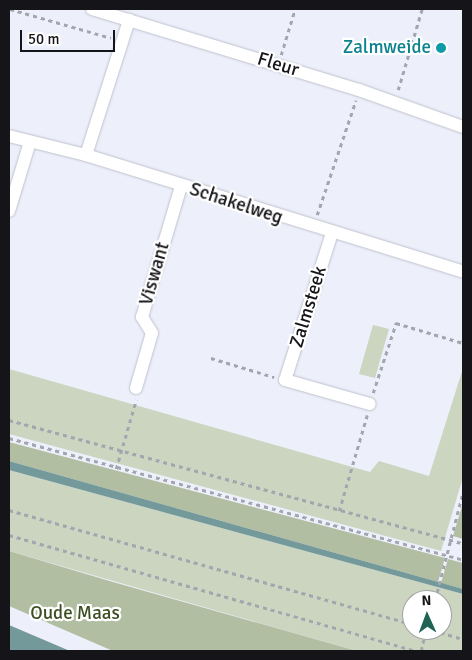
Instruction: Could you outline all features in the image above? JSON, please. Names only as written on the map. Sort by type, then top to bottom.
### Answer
[{"type":"street","name":"Fleur","points":[[92,9],[359,90],[463,127]]},
{"type":"street","points":[[86,155],[129,20]]},
{"type":"street","name":"Schakelweg","points":[[9,136],[86,155],[313,229],[463,272]]},
{"type":"street","points":[[9,211],[30,142]]},
{"type":"street","name":"Viswant","points":[[136,388],[152,333],[142,317],[181,186]]},
{"type":"street","name":"Zalmsteek","points":[[286,380],[332,233]]},
{"type":"street","points":[[286,380],[370,404]]},
{"type":"path","points":[[11,9],[122,41]]},
{"type":"path","points":[[278,65],[295,9]]},
{"type":"path","points":[[394,104],[422,9]]},
{"type":"path","points":[[313,229],[359,90]]},
{"type":"path","points":[[339,511],[396,323],[463,343]]},
{"type":"path","points":[[211,358],[286,380]]},
{"type":"path","points":[[116,469],[139,391],[136,388]]},
{"type":"path","points":[[9,420],[339,511],[463,543]]},
{"type":"path","points":[[9,438],[116,469],[463,560]]},
{"type":"path","points":[[437,590],[444,554],[463,492]]},
{"type":"path","points":[[9,510],[402,621]]},
{"type":"path","points":[[9,535],[419,651]]},
{"type":"shaded area","points":[[373,325],[389,329],[375,378],[359,374]]},
{"type":"shaded area","points":[[463,368],[463,477],[441,551],[9,434],[9,369],[370,472],[379,461],[429,476]]},
{"type":"shaded area","points":[[9,461],[463,589],[463,594],[452,590],[9,470]]},
{"type":"shaded area","points":[[9,470],[448,590],[402,590],[402,640],[452,640],[452,591],[463,594],[463,651],[357,651],[9,551]]},
{"type":"shaded area","points":[[9,625],[70,651],[9,651]]},
{"type":"green space","points":[[9,442],[445,558],[438,582],[9,461]]},
{"type":"green space","points":[[463,503],[463,539],[453,536]]},
{"type":"green space","name":"Oude Maas","points":[[9,551],[357,651],[113,651],[9,606]]},
{"type":"green space","points":[[448,559],[463,563],[463,589],[441,583]]},
{"type":"place","name":"Zalmweide","points":[[441,48]]}]
